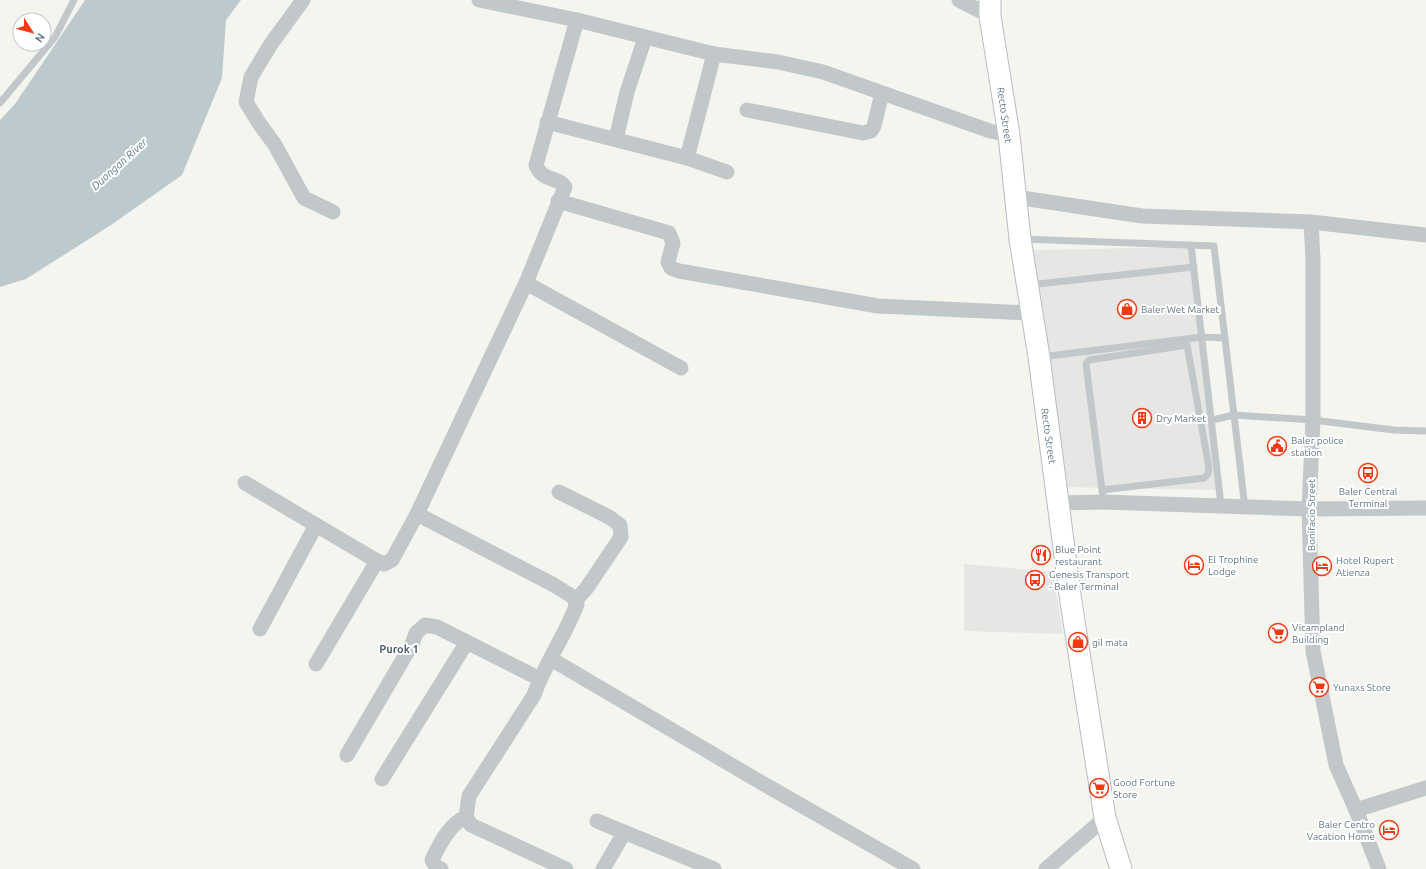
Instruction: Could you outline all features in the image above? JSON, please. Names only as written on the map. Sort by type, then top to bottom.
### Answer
[{"type":"street","points":[[303,0],[271,44],[250,77],[246,102],[275,145],[304,198],[333,212]]},
{"type":"street","points":[[479,0],[577,20],[714,54],[778,62],[823,72],[990,130],[1009,135]]},
{"type":"street","points":[[959,0],[990,8]]},
{"type":"street","name":"Recto Street","points":[[990,8],[1009,135],[1020,239],[1039,357],[1071,602],[1105,818],[1121,869]]},
{"type":"street","points":[[245,483],[377,561],[384,564],[392,560],[417,514],[526,283],[558,201],[565,187],[562,182],[543,176],[538,171],[536,165],[577,20]]},
{"type":"street","points":[[616,139],[627,92],[646,38]]},
{"type":"street","points":[[687,158],[714,54]]},
{"type":"street","points":[[747,110],[862,133],[871,131],[874,126],[882,93]]},
{"type":"street","points":[[547,122],[687,158],[727,172]]},
{"type":"street","points":[[1015,197],[1142,216],[1311,222],[1426,234]]},
{"type":"street","points":[[558,201],[669,233],[673,244],[668,262],[671,268],[679,270],[878,306],[1031,312]]},
{"type":"street","name":"Bonifacio Street","points":[[1311,222],[1313,420],[1309,509],[1313,651],[1336,765],[1356,810],[1379,869]]},
{"type":"street","points":[[526,283],[681,368]]},
{"type":"street","points":[[559,492],[609,517],[620,525],[621,537],[586,590],[575,601]]},
{"type":"street","points":[[1058,503],[1103,496],[1245,508],[1426,508]]},
{"type":"street","points":[[417,514],[554,585],[573,597],[577,604],[570,623],[540,679],[534,695],[469,796],[466,817],[471,825],[566,869]]},
{"type":"street","points":[[260,629],[316,525]]},
{"type":"street","points":[[316,664],[377,561]]},
{"type":"street","points":[[347,755],[412,644],[416,633],[425,625],[437,627],[540,679]]},
{"type":"street","points":[[382,779],[468,642]]},
{"type":"street","points":[[551,659],[762,784],[913,869]]},
{"type":"street","points":[[1356,810],[1426,788]]},
{"type":"street","points":[[441,869],[436,867],[432,860],[438,846],[459,820],[466,817]]},
{"type":"street","points":[[1046,869],[1105,818]]},
{"type":"street","points":[[597,821],[714,869]]},
{"type":"street","points":[[603,869],[624,833]]},
{"type":"lane","points":[[0,103],[55,37],[74,0]]},
{"type":"lane","points":[[1020,239],[1214,246],[1245,508]]},
{"type":"lane","points":[[1191,245],[1221,505]]},
{"type":"lane","points":[[1027,285],[1194,267]]},
{"type":"lane","points":[[1039,357],[1202,337],[1225,338]]},
{"type":"lane","points":[[1187,346],[1209,468],[1208,474],[1204,478],[1103,496],[1086,364],[1089,360],[1187,346]]},
{"type":"lane","points":[[1212,420],[1234,415],[1313,420],[1394,430],[1426,431]]},
{"type":"shaded area","points":[[1188,247],[1221,490],[1058,487],[1027,250]]},
{"type":"shaded area","points":[[964,564],[1053,572],[1063,634],[964,631]]},
{"type":"water","name":"Duongan River","points":[[85,0],[241,0],[226,20],[222,78],[182,175],[111,225],[26,279],[0,287],[0,120],[15,104],[50,52],[52,52],[52,49]]},
{"type":"place","name":"Baler Wet Market","points":[[1127,309]]},
{"type":"place","name":"Dry Market","points":[[1142,418]]},
{"type":"place","name":"Baler police station","points":[[1277,446]]},
{"type":"place","name":"Baler Central Terminal","points":[[1368,473]]},
{"type":"place","name":"Blue Point restaurant","points":[[1041,555]]},
{"type":"place","name":"El Trophine Lodge","points":[[1194,565]]},
{"type":"place","name":"Hotel Rupert Atienza","points":[[1322,566]]},
{"type":"place","name":"Genesis Transport - Baler Terminal","points":[[1035,580]]},
{"type":"place","name":"Vicampland Building","points":[[1278,633]]},
{"type":"place","name":"gil mata","points":[[1078,642]]},
{"type":"place","name":"Yunaxs Store","points":[[1319,687]]},
{"type":"place","name":"Good Fortune Store","points":[[1099,788]]},
{"type":"place","name":"Baler Centro Vacation Home","points":[[1389,830]]},
{"type":"district","name":"Purok 1","points":[[399,649]]}]
